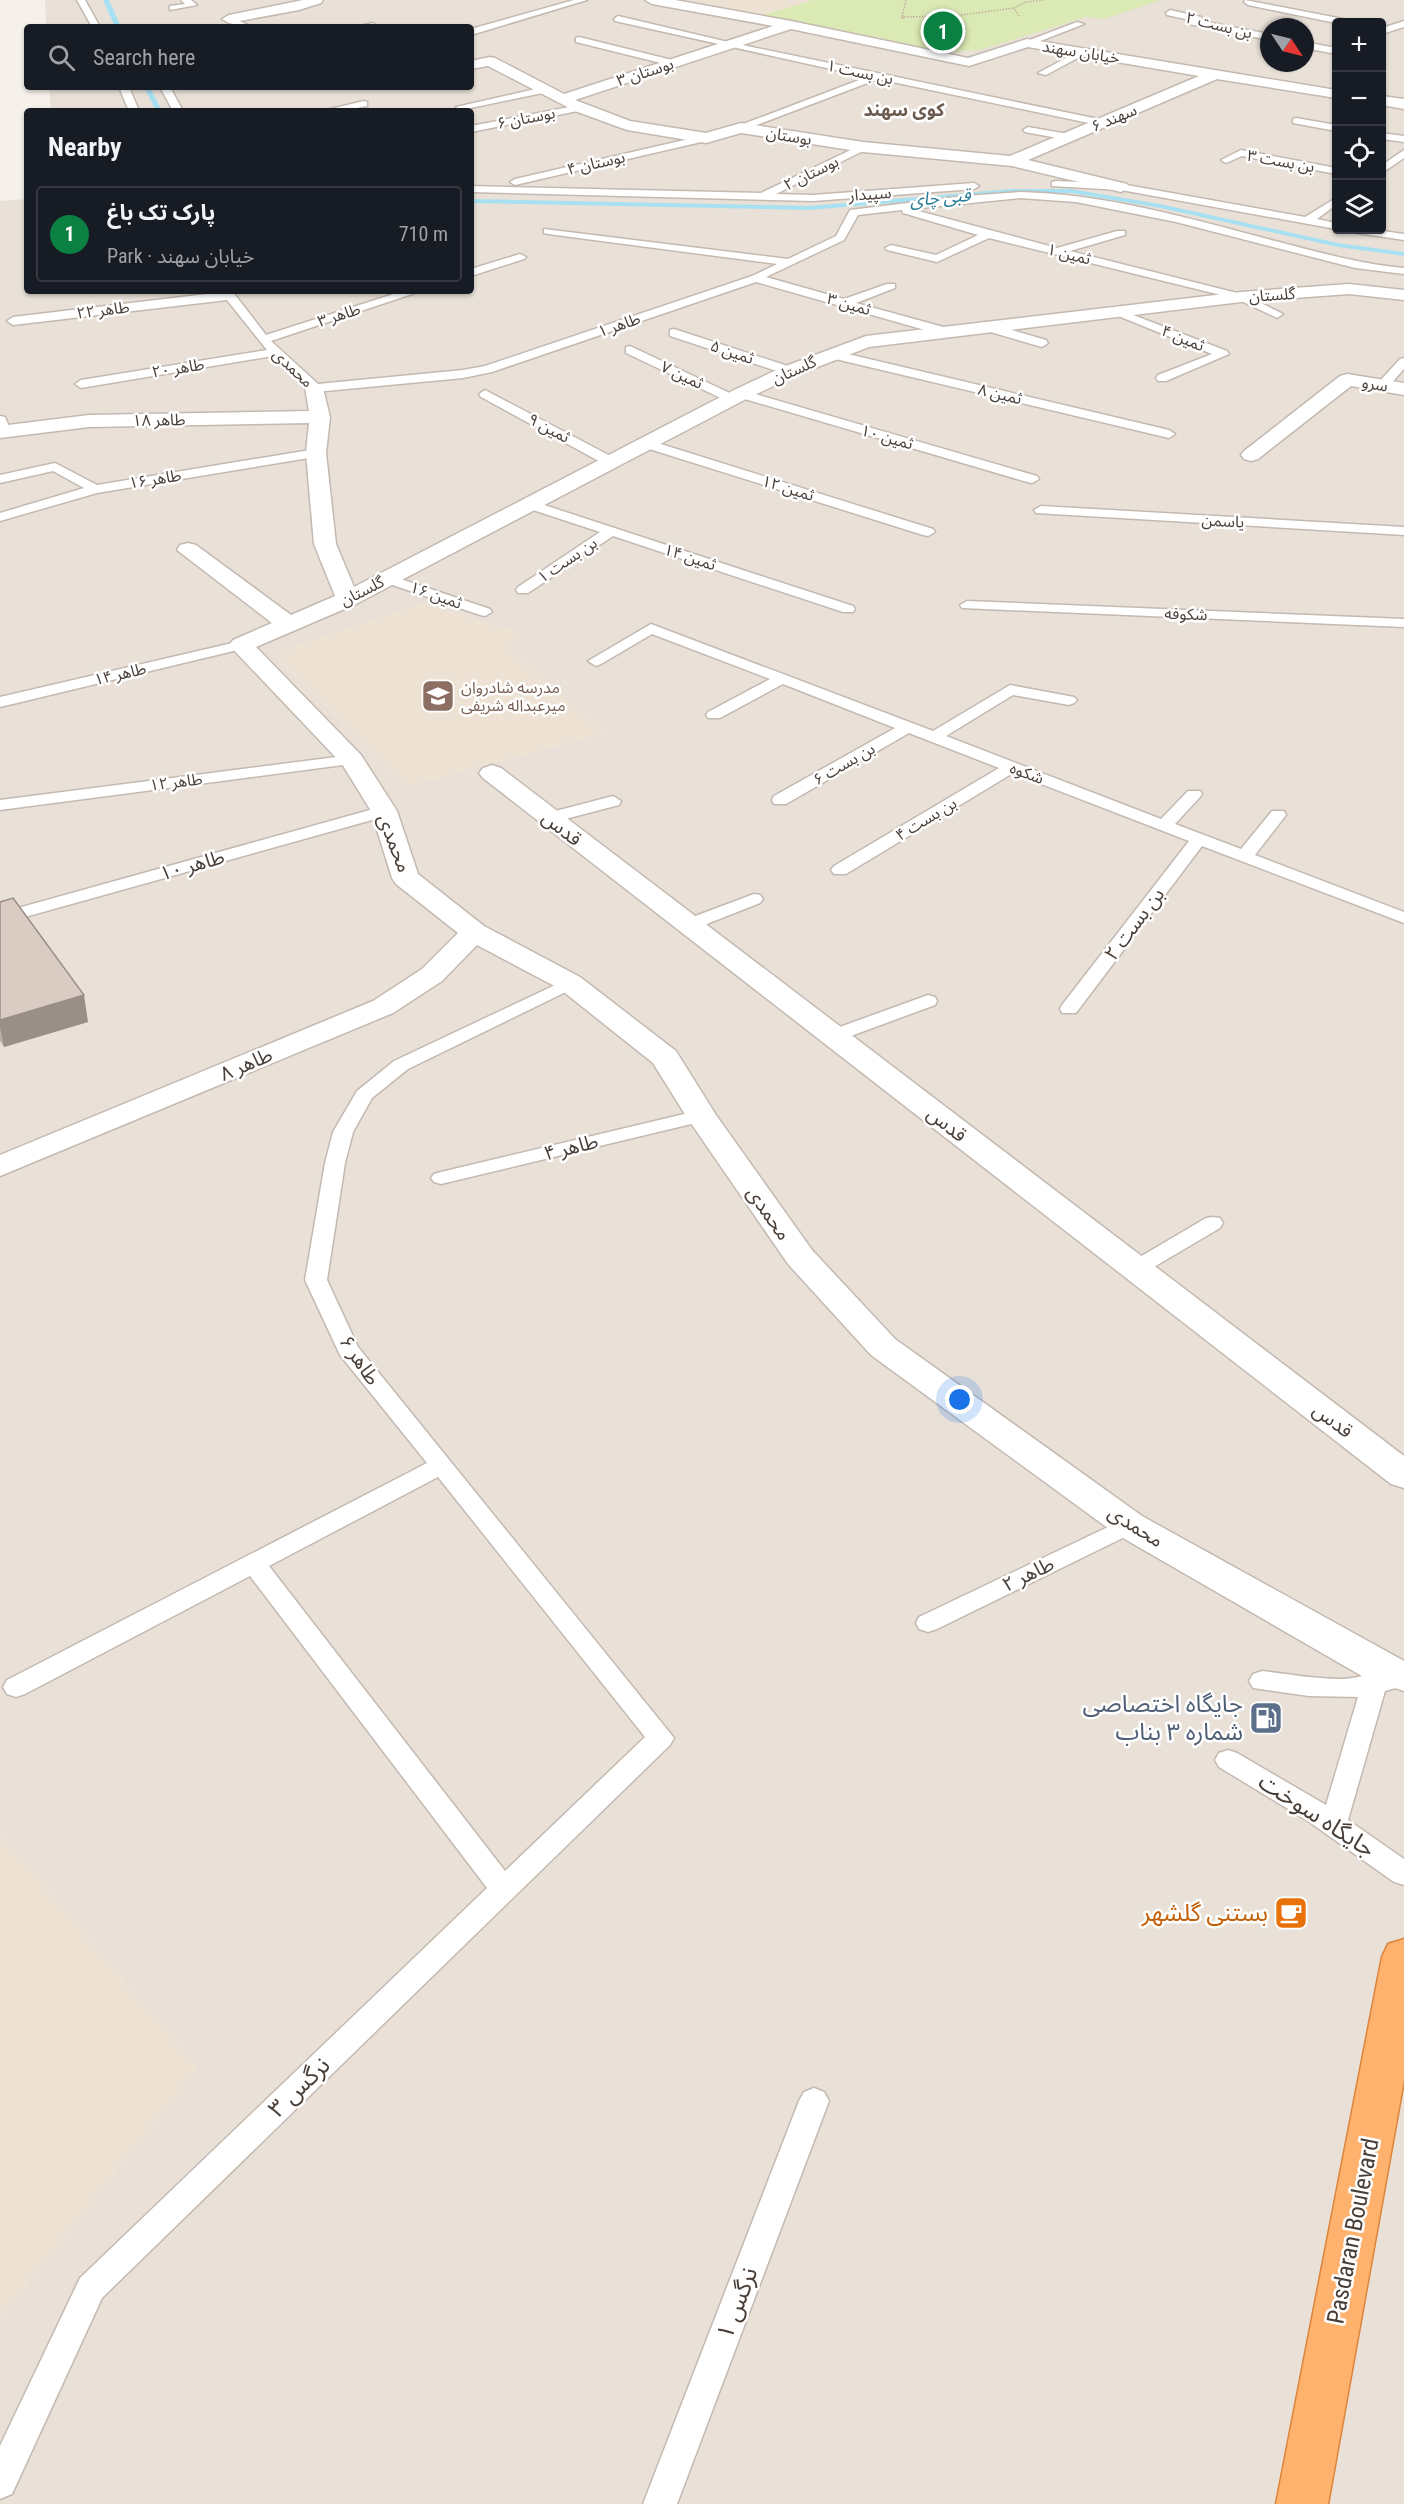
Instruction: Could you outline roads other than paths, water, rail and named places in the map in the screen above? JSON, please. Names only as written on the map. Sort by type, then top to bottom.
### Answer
[{"type":"highway","name":"Pasdaran Boulevard","points":[[1302,2504],[1404,1958]]},
{"type":"street","points":[[228,19],[299,6],[316,0]]},
{"type":"street","name":"خیابان سهند","points":[[652,0],[790,25],[969,62],[1027,43],[1332,93]]},
{"type":"street","name":"بوستان ۳","points":[[562,99],[790,25]]},
{"type":"street","name":"بوستان","points":[[474,64],[490,61],[580,108],[627,125],[706,138],[741,128],[863,147],[1012,161],[1121,186]]},
{"type":"street","name":"سهند ۶","points":[[1012,161],[1216,74]]},
{"type":"street","points":[[1386,101],[1404,104]]},
{"type":"street","name":"گلستان","points":[[241,645],[348,599],[790,371],[867,342],[984,326],[1241,297],[1349,289],[1404,295]]},
{"type":"street","name":"سرو","points":[[1251,455],[1347,380],[1404,389]]},
{"type":"street","name":"محمدی","points":[[315,388],[320,417],[316,453],[325,544],[348,599]]},
{"type":"street","name":"طاهر ۱۸","points":[[2,428],[88,421],[320,417]]},
{"type":"street","points":[[188,550],[288,624]]},
{"type":"street","name":"محمدی","points":[[241,645],[352,760],[384,811],[406,878],[474,932],[570,983],[665,1057],[701,1116],[800,1257],[883,1347],[1129,1524],[1381,1668],[1393,1679]]},
{"type":"street","name":"قدس","points":[[492,773],[1404,1475]]},
{"type":"street","name":"طاهر ۸","points":[[0,1166],[383,1007],[432,975],[474,932]]},
{"type":"lane","points":[[81,0],[94,24]]},
{"type":"lane","points":[[173,8],[193,5],[185,0]]},
{"type":"lane","points":[[474,31],[583,0]]},
{"type":"lane","points":[[1248,2],[1332,20]]},
{"type":"lane","name":"بن بست ۲","points":[[1170,13],[1198,19],[1192,22],[1260,36]]},
{"type":"lane","points":[[228,19],[238,24]]},
{"type":"lane","name":"بن بست ۱","points":[[618,20],[1102,123]]},
{"type":"lane","points":[[1027,43],[1080,24]]},
{"type":"lane","points":[[1386,30],[1404,24]]},
{"type":"lane","points":[[579,40],[673,63]]},
{"type":"lane","points":[[1314,46],[1332,49]]},
{"type":"lane","points":[[1043,73],[1084,52]]},
{"type":"lane","points":[[741,128],[879,76]]},
{"type":"lane","points":[[125,90],[133,108]]},
{"type":"lane","points":[[167,90],[176,108]]},
{"type":"lane","points":[[461,107],[544,90]]},
{"type":"lane","points":[[342,108],[363,104]]},
{"type":"lane","name":"بوستان ۶","points":[[474,128],[580,108]]},
{"type":"lane","points":[[1296,121],[1332,127]]},
{"type":"lane","points":[[1028,130],[1068,137]]},
{"type":"lane","points":[[1386,137],[1404,139]]},
{"type":"lane","name":"بوستان ۴","points":[[486,188],[706,138]]},
{"type":"lane","name":"بوستان ۲","points":[[760,198],[863,147]]},
{"type":"lane","name":"بن بست ۳","points":[[1226,160],[1241,153],[1332,170]]},
{"type":"lane","points":[[1386,171],[1404,153]]},
{"type":"lane","name":"سپیدار","points":[[474,189],[813,198],[988,184]]},
{"type":"lane","points":[[1044,184],[1121,186],[1332,225]]},
{"type":"lane","points":[[898,209],[1010,194],[1074,198],[1214,228],[1321,256],[1399,271]]},
{"type":"lane","points":[[1307,222],[1332,204]]},
{"type":"lane","name":"ثمین ۱","points":[[898,209],[988,234],[1241,297],[1277,314]]},
{"type":"lane","name":"طاهر ۱","points":[[315,388],[488,369],[756,278],[840,238],[854,212],[898,209]]},
{"type":"lane","points":[[548,231],[789,262]]},
{"type":"lane","points":[[1057,251],[1121,233]]},
{"type":"lane","points":[[891,248],[937,259],[988,234]]},
{"type":"lane","points":[[1384,234],[1404,237]]},
{"type":"lane","points":[[474,272],[520,257]]},
{"type":"lane","points":[[1380,291],[1399,271]]},
{"type":"lane","name":"ثمین ۳","points":[[756,278],[943,331]]},
{"type":"lane","points":[[846,303],[891,286]]},
{"type":"lane","name":"طاهر ۲۲","points":[[13,321],[219,294]]},
{"type":"lane","name":"محمدی","points":[[228,294],[263,340],[315,388]]},
{"type":"lane","name":"طاهر ۳","points":[[263,340],[406,294]]},
{"type":"lane","name":"ثمین ۴","points":[[1115,311],[1223,354],[1162,378]]},
{"type":"lane","points":[[984,326],[1042,343]]},
{"type":"lane","name":"ثمین ۵","points":[[674,333],[790,371]]},
{"type":"lane","name":"ثمین ۷","points":[[630,350],[737,397]]},
{"type":"lane","name":"طاهر ۲۰","points":[[81,384],[275,352]]},
{"type":"lane","name":"ثمین ۸","points":[[831,354],[1169,434]]},
{"type":"lane","points":[[1383,386],[1404,362]]},
{"type":"lane","name":"ثمین ۹","points":[[485,394],[613,463]]},
{"type":"lane","name":"ثمین ۱۰","points":[[737,397],[1032,479]]},
{"type":"lane","name":"ثمین ۱۲","points":[[648,444],[928,532]]},
{"type":"lane","name":"طاهر ۱۶","points":[[0,517],[94,489],[316,453]]},
{"type":"lane","points":[[0,479],[55,466],[94,489]]},
{"type":"lane","name":"ثمین ۱۴","points":[[532,505],[848,609]]},
{"type":"lane","name":"یاسمن","points":[[1041,510],[1404,531]]},
{"type":"lane","name":"بن بست ۱","points":[[523,590],[610,531]]},
{"type":"lane","name":"ثمین ۱۶","points":[[386,578],[485,612]]},
{"type":"lane","name":"شکوفه","points":[[967,605],[1404,623]]},
{"type":"lane","name":"شکوه","points":[[596,661],[651,628],[1404,918]]},
{"type":"lane","name":"طاهر ۱۴","points":[[0,702],[241,645]]},
{"type":"lane","points":[[714,715],[782,679]]},
{"type":"lane","points":[[934,737],[1010,690],[1069,700]]},
{"type":"lane","name":"بن بست ۶","points":[[780,800],[908,728]]},
{"type":"lane","name":"طاهر ۱۲","points":[[0,805],[352,760]]},
{"type":"lane","name":"بن بست ۴","points":[[840,870],[1011,767]]},
{"type":"lane","points":[[1163,826],[1194,794]]},
{"type":"lane","points":[[550,818],[613,801]]},
{"type":"lane","name":"طاهر ۱۰","points":[[0,919],[384,811]]},
{"type":"lane","points":[[1244,857],[1278,815]]},
{"type":"lane","name":"بن بست ۲","points":[[1070,1009],[1198,839]]},
{"type":"lane","points":[[688,924],[754,899]]},
{"type":"lane","name":"طاهر ۶","points":[[570,983],[401,1065],[364,1095],[343,1132],[335,1163],[316,1280],[348,1350],[662,1738]]},
{"type":"lane","points":[[833,1036],[928,1001]]},
{"type":"lane","name":"طاهر ۴","points":[[441,1178],[701,1116]]},
{"type":"lane","points":[[1135,1269],[1213,1223]]},
{"type":"lane","points":[[16,1687],[441,1466]]},
{"type":"lane","name":"طاهر ۲","points":[[928,1623],[1129,1524]]},
{"type":"lane","points":[[254,1564],[504,1890]]},
{"type":"lane","points":[[1262,1681],[1318,1688],[1393,1679],[1334,1823]]},
{"type":"lane","name":"نرگس ۳","points":[[0,2482],[91,2288],[662,1738]]},
{"type":"lane","name":"جایگاه سوخت","points":[[1228,1760],[1283,1790],[1334,1823],[1404,1874]]},
{"type":"lane","name":"نرگس ۱","points":[[660,2504],[814,2102]]},
{"type":"waterway","name":"قبی چای","points":[[106,0],[117,24]]},
{"type":"waterway","name":"قبی چای","points":[[148,90],[158,108]]},
{"type":"waterway","name":"قبی چای","points":[[474,201],[809,208],[1013,191],[1071,191],[1160,206],[1338,245],[1404,254]]},
{"type":"place","name":"پارک تک باغ","points":[[943,31]]},
{"type":"place","name":"مدرسه شادروان میرعبداله شریفی","points":[[438,696]]},
{"type":"place","name":"جایگاه اختصاصی شماره ۳ بناب","points":[[1266,1718]]},
{"type":"place","name":"بستنی گلشهر","points":[[1291,1913]]},
{"type":"district","name":"کوی سهند","points":[[904,109]]}]
